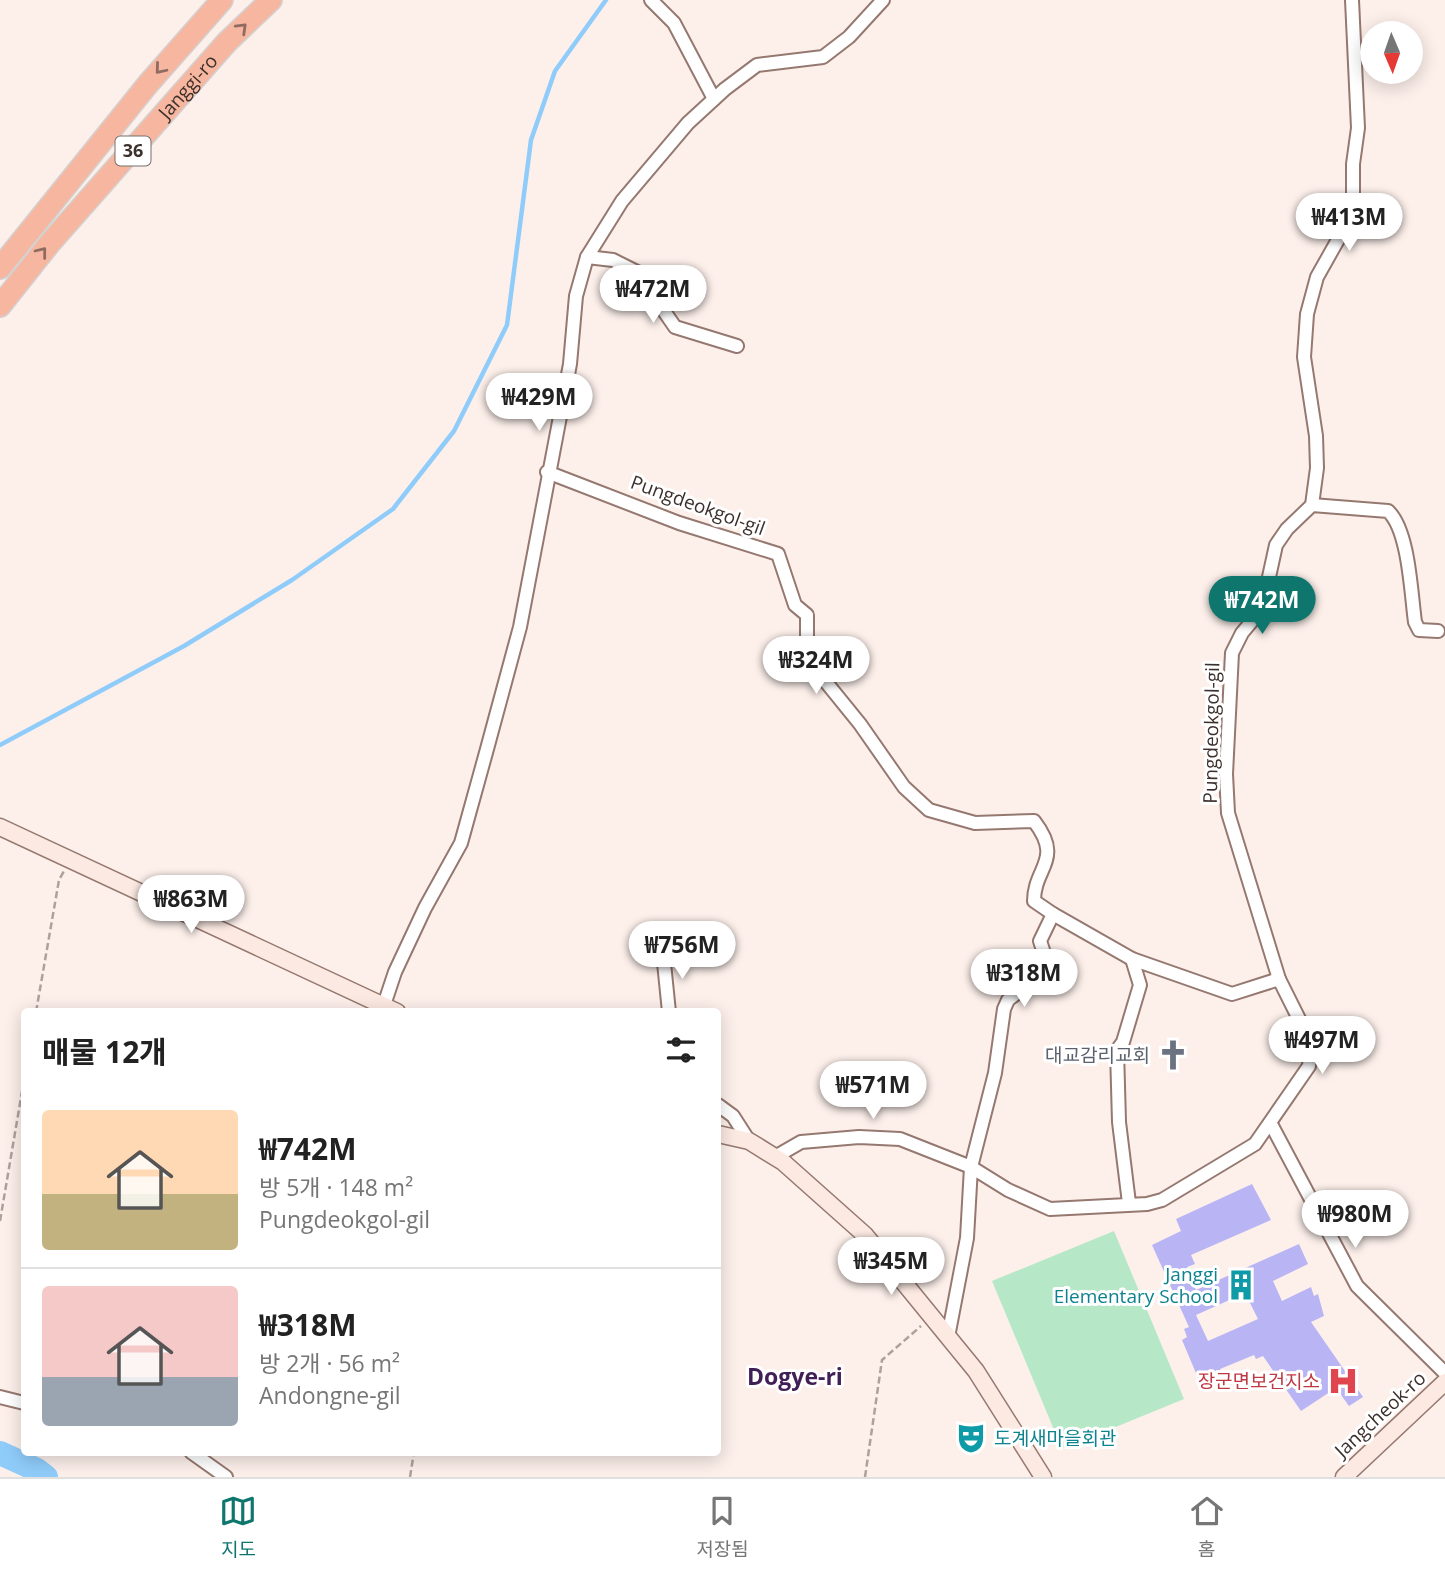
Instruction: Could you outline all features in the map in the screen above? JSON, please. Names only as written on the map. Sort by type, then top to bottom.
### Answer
[{"type":"highway","name":"Janggi-ro","points":[[1,266],[148,84],[222,0]]},
{"type":"highway","name":"Janggi-ro","points":[[2,304],[50,243],[227,42],[271,0]]},
{"type":"main road","points":[[0,827],[391,1008]]},
{"type":"main road","points":[[721,1135],[749,1141],[775,1157],[865,1235],[976,1371],[1043,1477]]},
{"type":"main road","name":"Jangcheok-ro","points":[[1344,1477],[1445,1382]]},
{"type":"street","points":[[651,0],[674,23],[714,99]]},
{"type":"street","points":[[391,1008],[395,972],[420,918],[461,843],[520,626],[547,472],[570,364],[576,296],[587,257],[622,201],[688,123],[714,99],[757,65],[823,57],[849,37],[883,0]]},
{"type":"street","points":[[1352,0],[1358,128],[1353,164],[1353,213],[1317,276],[1307,314],[1304,357],[1316,436],[1317,468],[1312,505],[1388,511],[1394,517],[1404,545],[1415,622],[1419,631],[1438,631]]},
{"type":"street","points":[[587,257],[613,260],[637,272],[675,327],[737,346]]},
{"type":"street","name":"Pungdeokgol-gil","points":[[547,472],[679,523],[778,554],[795,604],[807,615],[807,648],[817,671],[860,724],[904,787],[929,810],[975,823],[1034,821],[1044,834],[1048,862],[1034,885],[1034,901],[1053,914]]},
{"type":"street","name":"Pungdeokgol-gil","points":[[1271,1124],[1309,1066],[1311,1043],[1279,979],[1228,813],[1226,774],[1232,653],[1241,633],[1262,609],[1276,545],[1287,529],[1312,505]]},
{"type":"street","points":[[948,1337],[967,1238],[971,1167],[995,1073],[1004,1009],[1008,1000],[1049,968],[1040,941],[1053,914],[1132,959],[1232,994],[1279,979]]},
{"type":"street","points":[[663,953],[669,1008]]},
{"type":"street","points":[[1129,1202],[1119,1122],[1117,1049],[1123,1042],[1140,985],[1132,959]]},
{"type":"street","points":[[721,1107],[733,1116],[749,1141]]},
{"type":"street","points":[[775,1157],[801,1142],[859,1138],[900,1139],[971,1167],[1008,1190],[1050,1209],[1129,1202],[1147,1204],[1162,1200],[1255,1144],[1271,1124]]},
{"type":"street","name":"Jangcheok-ro","points":[[1271,1124],[1321,1224],[1357,1286],[1445,1373]]},
{"type":"street","points":[[0,1397],[21,1402]]},
{"type":"street","points":[[197,1456],[226,1477]]},
{"type":"path","points":[[37,1008],[59,880],[69,859]]},
{"type":"path","points":[[0,1221],[21,1098]]},
{"type":"path","points":[[865,1477],[882,1360],[931,1317]]},
{"type":"path","points":[[410,1477],[413,1456]]},
{"type":"green space","points":[[1114,1231],[1184,1399],[1062,1449],[992,1281]]},
{"type":"building","name":"Janggi Elementary School","points":[[1252,1184],[1271,1220],[1191,1255],[1195,1264],[1187,1267],[1196,1290],[1299,1244],[1308,1264],[1273,1281],[1282,1301],[1311,1287],[1314,1296],[1318,1294],[1324,1316],[1311,1322],[1363,1397],[1349,1406],[1336,1388],[1301,1411],[1263,1356],[1256,1359],[1254,1355],[1220,1369],[1223,1376],[1201,1385],[1182,1340],[1187,1337],[1184,1329],[1189,1327],[1152,1245],[1181,1231],[1176,1219]],"holes":[[[1245,1293],[1258,1319],[1208,1341],[1196,1315]]]},
{"type":"waterway","points":[[0,745],[184,646],[292,580],[393,509],[454,431],[507,325],[531,140],[555,71],[606,0]]},
{"type":"waterway","points":[[0,1453],[46,1477]]},
{"type":"place","name":"대교감리교회","points":[[1173,1055]]},
{"type":"place","name":"Janggi Elementary School","points":[[1241,1285]]},
{"type":"place","name":"장군면보건지소","points":[[1343,1381]]},
{"type":"place","name":"도계새마을회관","points":[[971,1438]]},
{"type":"district","name":"Dogye-ri","points":[[795,1377]]}]
